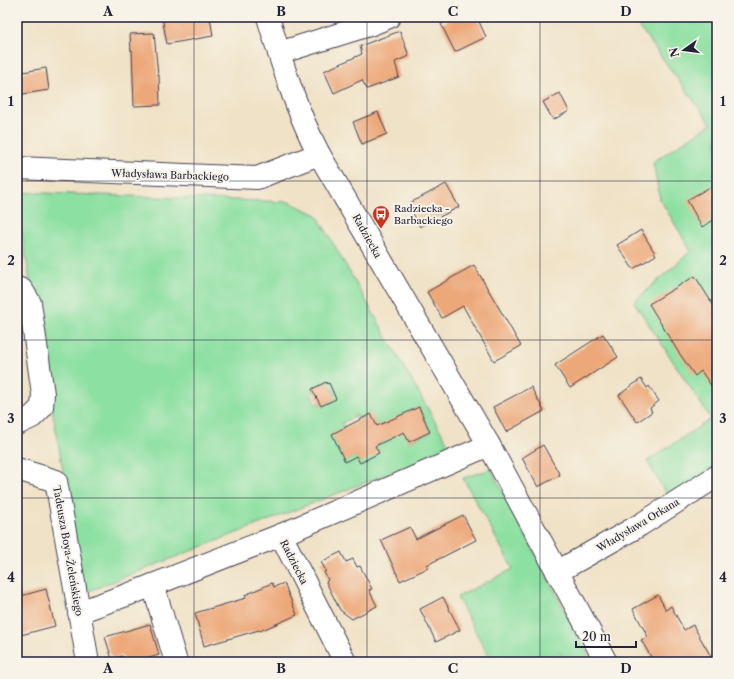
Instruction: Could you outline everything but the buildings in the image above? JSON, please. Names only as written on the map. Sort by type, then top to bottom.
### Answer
[{"type":"street","name":"Radziecka","points":[[268,17],[305,128],[489,445],[606,662]]},
{"type":"street","points":[[279,53],[389,17]]},
{"type":"street","name":"Władysława Barbackiego","points":[[17,168],[257,178],[319,154]]},
{"type":"street","points":[[17,288],[22,290],[30,303],[43,394],[42,407],[32,417],[17,424]]},
{"type":"street","name":"Radziecka","points":[[345,662],[281,535],[489,445]]},
{"type":"street","name":"Tadeusza Boya-Żeleńskiego","points":[[17,469],[56,481],[88,662]]},
{"type":"street","name":"Władysława Orkana","points":[[557,572],[640,524],[717,476]]},
{"type":"street","points":[[79,612],[281,535]]},
{"type":"street","points":[[153,585],[176,662]]},
{"type":"green space","points":[[632,17],[717,17],[717,469],[668,497],[647,461],[711,419],[634,302],[691,251],[660,199],[653,162],[711,124]]},
{"type":"green space","points":[[17,192],[289,202],[317,215],[448,444],[440,455],[351,488],[84,593],[17,205]],"holes":[[[326,382],[327,384],[329,383],[335,395],[331,397],[333,401],[321,406],[319,403],[316,404],[311,393],[314,392],[312,389]],[[419,407],[430,432],[409,442],[397,417]],[[370,413],[384,442],[375,446],[360,463],[356,456],[345,461],[332,434],[344,428],[342,423],[357,415],[359,419]]]},
{"type":"green space","points":[[491,469],[588,655],[584,662],[564,662],[561,653],[543,662],[492,662],[457,597],[513,569],[463,478]]},
{"type":"place","name":"Radziecka - Barbackiego","points":[[381,229]]}]
